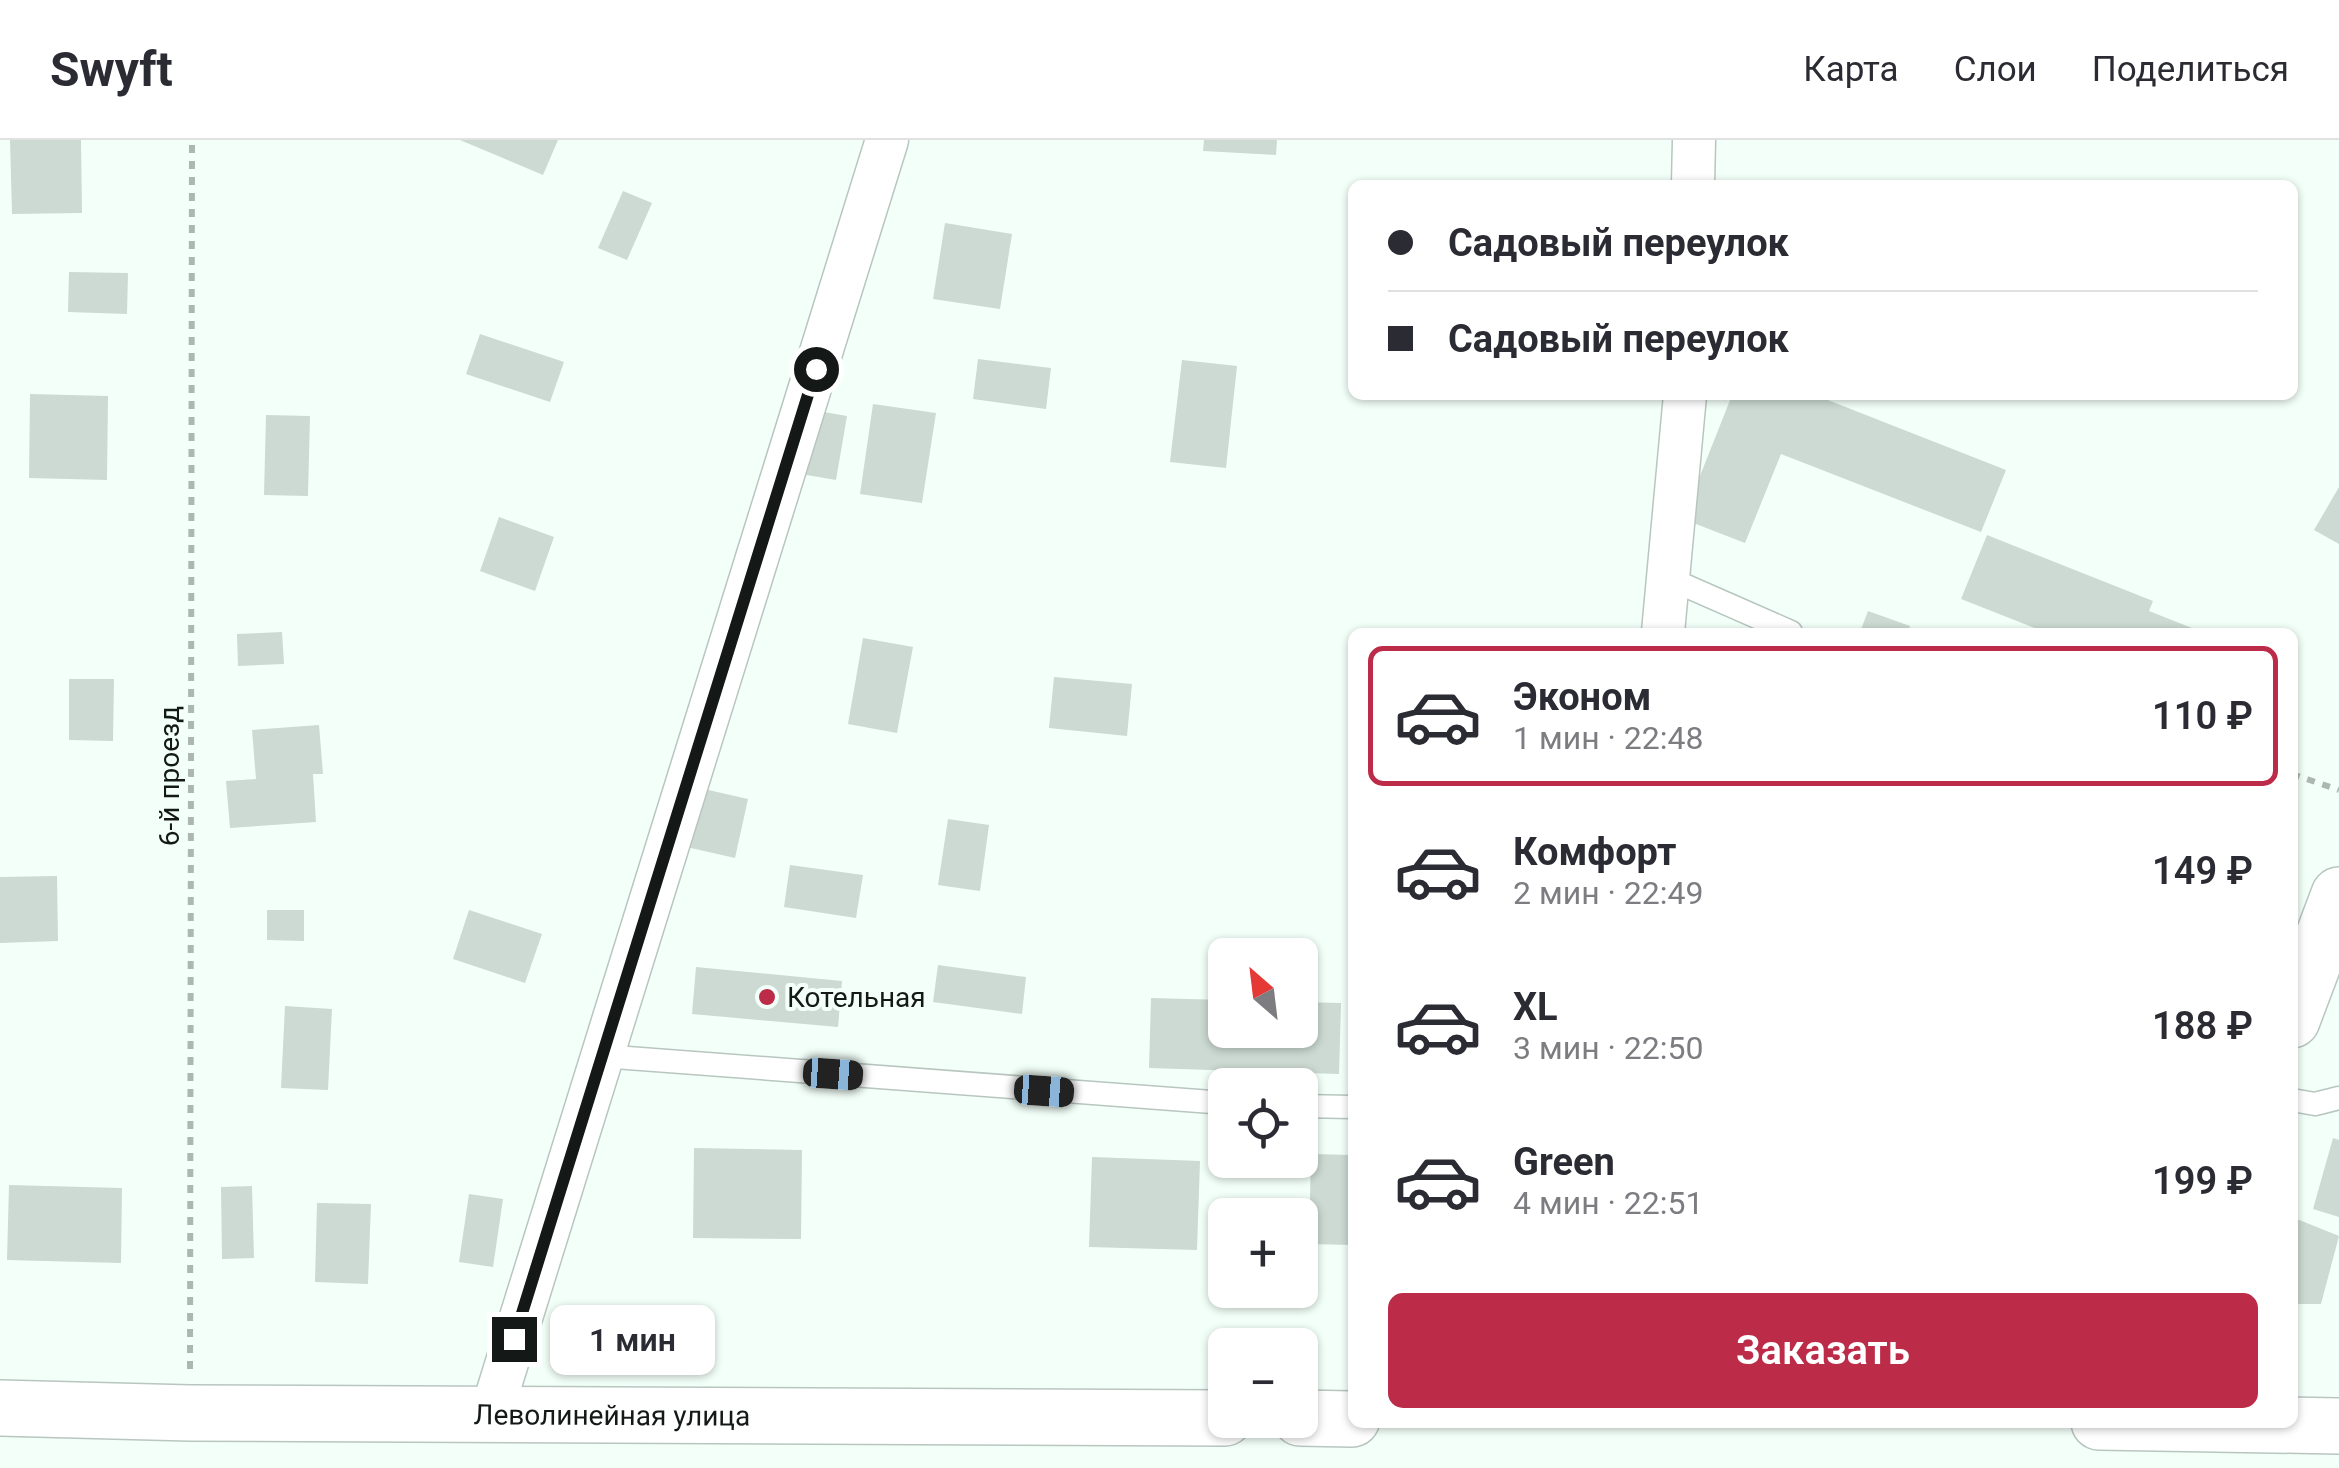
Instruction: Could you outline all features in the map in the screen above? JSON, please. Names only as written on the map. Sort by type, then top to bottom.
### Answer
[{"type":"main road","points":[[2298,1004],[2339,895]]},
{"type":"main road","name":"Леволинейная улица","points":[[0,1408],[190,1413],[1208,1418]]},
{"type":"main road","points":[[1318,1418],[1348,1418]]},
{"type":"main road","points":[[2298,1425],[2339,1426]]},
{"type":"street","points":[[491,1414],[887,140]]},
{"type":"street","points":[[1693,180],[1694,140]]},
{"type":"street","points":[[1662,628],[1685,400]]},
{"type":"lane","points":[[1668,578],[1781,628]]},
{"type":"lane","points":[[602,1056],[1208,1103]]},
{"type":"lane","points":[[2298,1101],[2315,1104],[2339,1098]]},
{"type":"lane","points":[[1318,1106],[1348,1107]]},
{"type":"path","name":"6-й проезд","points":[[190,1413],[192,140]]},
{"type":"path","points":[[2298,776],[2339,790]]},
{"type":"building","points":[[10,140],[81,140],[82,213],[12,214]]},
{"type":"building","points":[[460,140],[558,140],[543,175]]},
{"type":"building","points":[[1204,140],[1277,140],[1276,155],[1203,151]]},
{"type":"building","points":[[623,191],[652,203],[627,260],[598,248]]},
{"type":"building","points":[[945,223],[1012,234],[1000,309],[933,299]]},
{"type":"building","points":[[69,272],[128,273],[127,314],[68,312]]},
{"type":"building","points":[[480,334],[564,362],[550,402],[466,374]]},
{"type":"building","points":[[978,359],[1051,368],[1046,409],[973,399]]},
{"type":"building","points":[[1182,360],[1237,366],[1226,468],[1170,462]]},
{"type":"building","points":[[30,394],[108,396],[107,480],[29,478]]},
{"type":"building","points":[[1730,400],[1828,400],[2006,470],[1981,532],[1781,454],[1745,543],[1683,519]]},
{"type":"building","points":[[873,404],[936,413],[922,503],[860,494]]},
{"type":"building","points":[[812,410],[847,416],[836,480],[801,474]]},
{"type":"building","points":[[266,415],[310,416],[308,496],[264,495]]},
{"type":"building","points":[[2339,487],[2339,544],[2314,530]]},
{"type":"building","points":[[499,517],[554,537],[535,591],[480,571]]},
{"type":"building","points":[[1987,535],[2153,601],[2149,611],[2192,628],[2035,628],[1961,599]]},
{"type":"building","points":[[1868,611],[1910,626],[1909,628],[1862,628]]},
{"type":"building","points":[[282,632],[284,664],[238,666],[237,634]]},
{"type":"building","points":[[863,638],[913,647],[897,733],[848,724]]},
{"type":"building","points":[[1054,677],[1132,684],[1127,736],[1049,728]]},
{"type":"building","points":[[69,679],[114,679],[113,741],[69,740]]},
{"type":"building","points":[[319,725],[323,774],[313,774],[316,822],[230,828],[226,781],[256,779],[252,730]]},
{"type":"building","points":[[695,787],[748,799],[735,858],[682,846]]},
{"type":"building","points":[[948,819],[989,825],[980,891],[938,885]]},
{"type":"building","points":[[790,865],[863,875],[856,918],[784,907]]},
{"type":"building","points":[[57,876],[58,941],[0,943],[0,877]]},
{"type":"building","points":[[267,910],[304,910],[304,941],[267,940]]},
{"type":"building","points":[[469,910],[542,934],[525,983],[453,959]]},
{"type":"building","points":[[938,965],[1026,977],[1022,1014],[933,1002]]},
{"type":"building","name":"Котельная","points":[[696,967],[842,981],[838,1027],[692,1014]]},
{"type":"building","points":[[1151,998],[1208,1000],[1208,1048],[1318,1048],[1318,1002],[1341,1003],[1339,1074],[1318,1073],[1318,1068],[1149,1068]]},
{"type":"building","points":[[285,1006],[332,1009],[328,1090],[281,1088]]},
{"type":"building","points":[[2333,1138],[2339,1140],[2339,1217],[2313,1209]]},
{"type":"building","points":[[694,1148],[802,1150],[801,1239],[693,1238]]},
{"type":"building","points":[[1318,1154],[1348,1155],[1348,1245],[1318,1244],[1318,1198],[1310,1198],[1310,1178],[1318,1178]]},
{"type":"building","points":[[1092,1157],[1200,1161],[1197,1250],[1089,1247]]},
{"type":"building","points":[[9,1185],[122,1188],[121,1263],[7,1260]]},
{"type":"building","points":[[252,1186],[254,1258],[222,1259],[221,1187]]},
{"type":"building","points":[[469,1194],[503,1199],[493,1267],[459,1262]]},
{"type":"building","points":[[317,1203],[371,1204],[368,1284],[315,1282]]},
{"type":"building","points":[[2298,1219],[2339,1236],[2321,1304],[2298,1304]]},
{"type":"place","name":"Котельная","points":[[767,997]]},
{"type":"route","points":[[514,1339],[816,369]]}]
